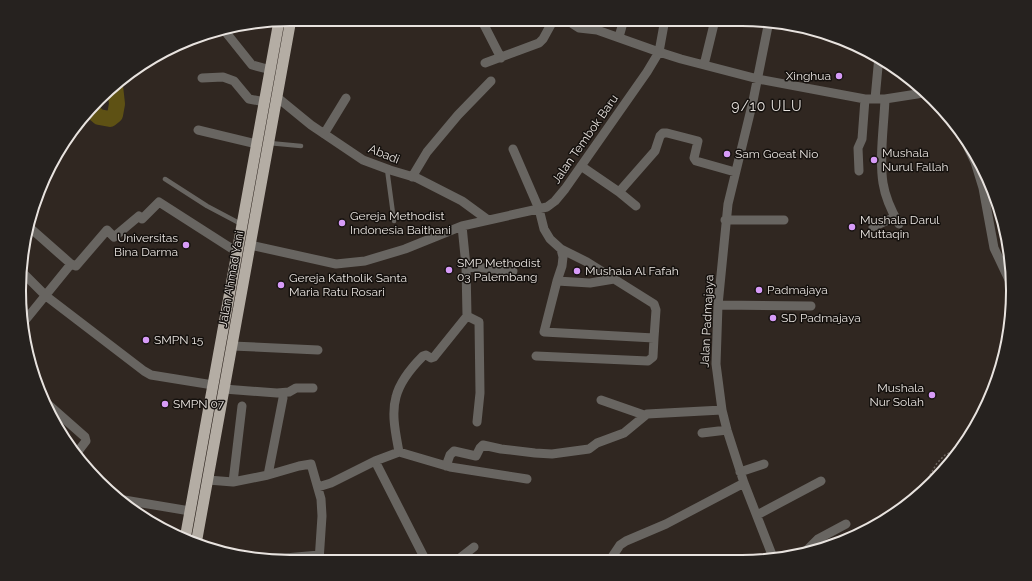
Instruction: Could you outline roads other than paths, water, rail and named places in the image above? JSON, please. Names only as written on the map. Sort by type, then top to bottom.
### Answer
[{"type":"highway","name":"Jalan Ahmad Yani","points":[[197,538],[290,26]]},
{"type":"highway","name":"Jalan Ahmad Yani","points":[[186,534],[278,27]]},
{"type":"street","points":[[485,26],[501,58]]},
{"type":"street","points":[[485,64],[539,43],[550,26]]},
{"type":"street","points":[[576,26],[579,28],[597,30],[659,52],[758,79],[865,99],[885,99],[918,93]]},
{"type":"street","points":[[619,37],[622,26]]},
{"type":"street","points":[[659,52],[663,26]]},
{"type":"street","points":[[704,65],[714,26]]},
{"type":"street","name":"Jalan Padmajaya","points":[[768,28],[758,79],[735,172],[725,220],[724,250],[718,305],[716,364],[722,410],[727,430],[740,472],[771,553]]},
{"type":"street","points":[[227,34],[252,65],[271,70]]},
{"type":"street","name":"Jalan Tembok Baru","points":[[250,245],[336,264],[365,261],[405,249],[462,226],[547,207],[555,201],[581,166],[647,72],[659,52]]},
{"type":"street","points":[[875,99],[878,64]]},
{"type":"street","points":[[202,78],[223,77],[234,81],[249,99],[265,102]]},
{"type":"street","points":[[412,177],[427,152],[491,81]]},
{"type":"street","name":"Abadi","points":[[278,98],[311,125],[363,160],[412,177],[462,201],[488,220]]},
{"type":"street","points":[[324,134],[346,98]]},
{"type":"street","points":[[858,171],[858,148],[862,139],[865,99]]},
{"type":"street","points":[[873,227],[897,220],[883,184],[882,155],[885,99]]},
{"type":"street","points":[[198,130],[257,144]]},
{"type":"street","points":[[619,192],[655,151],[660,136],[663,133],[698,141],[694,158],[696,161],[735,172]]},
{"type":"street","points":[[513,149],[539,209],[544,229],[550,239],[561,249],[587,262],[656,306],[653,357],[648,361],[536,356]]},
{"type":"street","points":[[581,166],[619,192],[636,206]]},
{"type":"street","points":[[978,172],[983,188],[994,248],[1005,271]]},
{"type":"street","points":[[33,230],[71,264],[76,266],[107,230],[114,237],[139,216],[142,219],[158,202],[237,252]]},
{"type":"street","points":[[725,220],[784,220]]},
{"type":"street","points":[[399,452],[394,413],[396,397],[403,381],[412,367],[423,356],[426,355],[434,358],[467,316],[466,266],[462,226]]},
{"type":"street","points":[[561,249],[563,257],[562,266],[544,332],[654,338]]},
{"type":"street","points":[[28,318],[71,264]]},
{"type":"street","points":[[466,266],[514,271]]},
{"type":"street","points":[[27,277],[46,296],[144,371],[151,375],[213,385]]},
{"type":"street","points":[[557,281],[590,283],[614,279]]},
{"type":"street","points":[[718,305],[811,306]]},
{"type":"street","points":[[467,316],[479,322],[480,393],[477,422]]},
{"type":"street","points":[[232,346],[318,350]]},
{"type":"street","points":[[224,388],[277,393],[289,392],[296,388],[313,388]]},
{"type":"street","points":[[268,475],[283,398]]},
{"type":"street","points":[[600,400],[644,415],[722,410]]},
{"type":"street","points":[[233,482],[242,406]]},
{"type":"street","points":[[446,466],[453,451],[476,456],[483,445],[535,453],[552,454],[589,449],[597,443],[624,433],[644,415]]},
{"type":"street","points":[[58,416],[86,437],[86,441],[79,450]]},
{"type":"street","points":[[702,433],[727,430]]},
{"type":"street","points":[[318,487],[331,483],[375,461],[399,452],[446,466],[528,479]]},
{"type":"street","points":[[375,461],[423,555]]},
{"type":"street","points":[[208,480],[233,482],[311,464],[318,487],[322,516],[319,555]]},
{"type":"street","points":[[740,472],[764,464]]},
{"type":"street","points":[[757,515],[821,481]]},
{"type":"street","points":[[613,555],[620,545],[626,541],[666,524],[744,483]]},
{"type":"street","points":[[130,501],[190,510]]},
{"type":"street","points":[[811,546],[818,539],[846,524]]},
{"type":"street","points":[[464,555],[474,547]]},
{"type":"lane","points":[[269,143],[301,146]]},
{"type":"lane","points":[[387,169],[394,221]]},
{"type":"lane","points":[[165,179],[207,206],[242,225]]},
{"type":"waterway","points":[[94,113],[99,117],[110,119],[115,115],[117,104],[116,92]]},
{"type":"place","name":"Xinghua","points":[[839,76]]},
{"type":"place","name":"Sam Goeat Nio","points":[[727,154]]},
{"type":"place","name":"Mushala Nurul Fallah","points":[[874,160]]},
{"type":"place","name":"Gereja Methodist Indonesia Baithani","points":[[342,223]]},
{"type":"place","name":"Mushala Darul Muttaqin","points":[[852,227]]},
{"type":"place","name":"Universitas Bina Darma","points":[[186,245]]},
{"type":"place","name":"SMP Methodist 03 Palembang","points":[[449,270]]},
{"type":"place","name":"Mushala Al Fafah","points":[[577,271]]},
{"type":"place","name":"Gereja Katholik Santa Maria Ratu Rosari","points":[[281,285]]},
{"type":"place","name":"Padmajaya","points":[[759,290]]},
{"type":"place","name":"SD Padmajaya","points":[[773,318]]},
{"type":"place","name":"SMPN 15","points":[[146,340]]},
{"type":"place","name":"Mushala Nur Solah","points":[[932,395]]},
{"type":"place","name":"SMPN 07","points":[[165,404]]},
{"type":"district","name":"9/10 ULU","points":[[767,106]]}]
